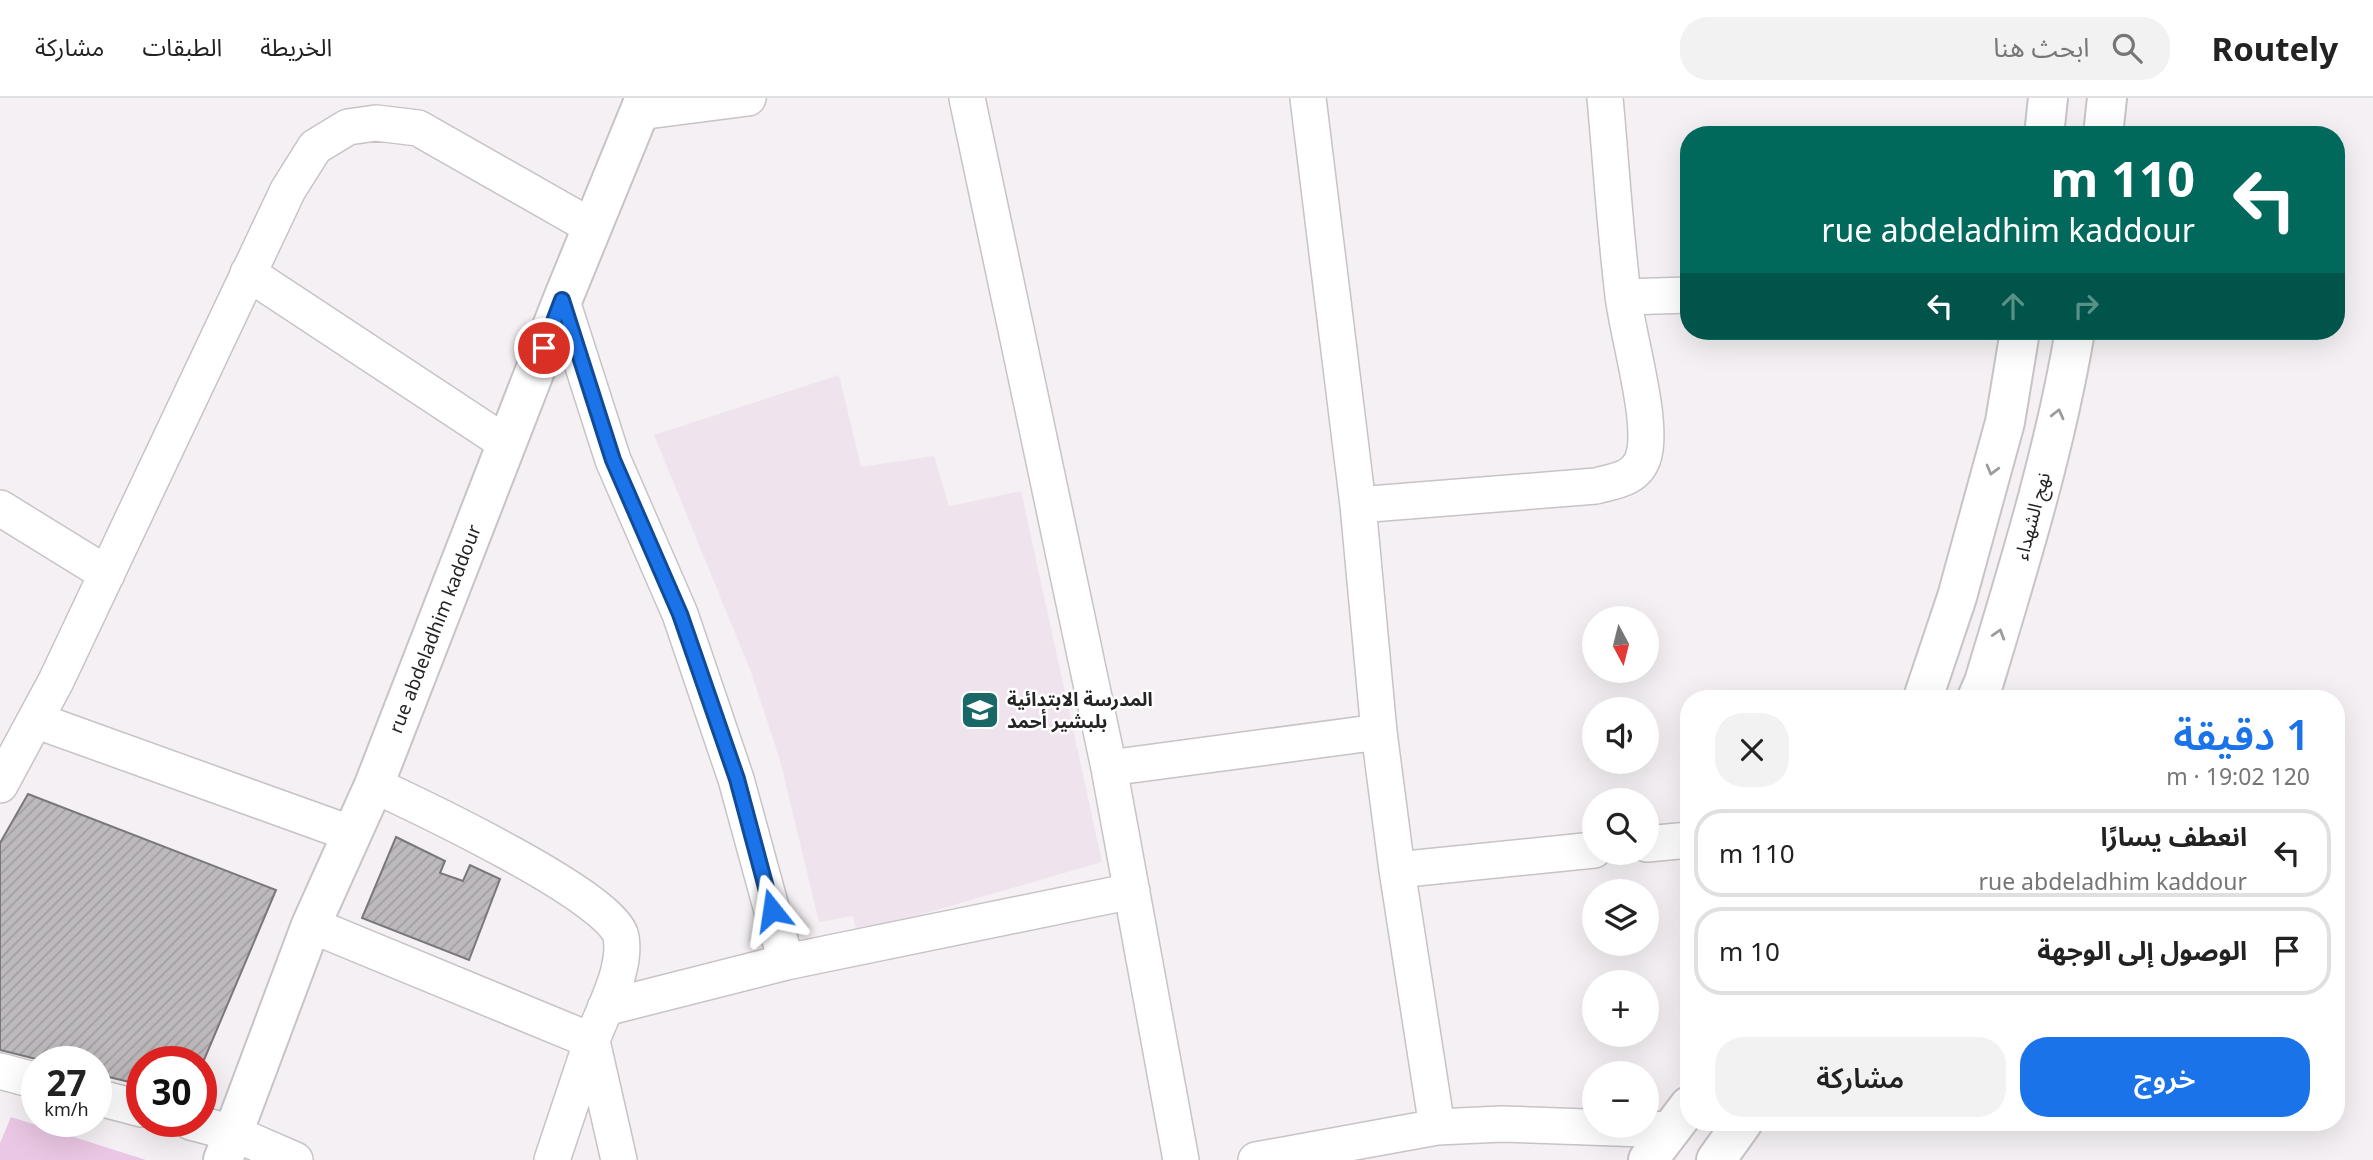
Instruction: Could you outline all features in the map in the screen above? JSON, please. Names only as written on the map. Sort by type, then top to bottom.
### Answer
[{"type":"street","points":[[642,105],[748,98]]},
{"type":"street","points":[[967,98],[1109,768],[1181,1160]]},
{"type":"street","points":[[1308,98],[1358,505],[1379,732],[1397,870],[1437,1127]]},
{"type":"street","points":[[1358,505],[1596,486],[1625,478],[1637,470],[1644,457],[1647,440],[1623,297],[1605,98]]},
{"type":"street","points":[[2046,126],[2048,98]]},
{"type":"street","points":[[2104,126],[2107,98]]},
{"type":"street","name":"rue abdeladhim kaddour","points":[[228,1147],[311,925],[374,785],[562,300],[642,105]]},
{"type":"street","points":[[0,785],[56,681],[288,190],[315,147],[348,127],[376,123],[418,128],[592,227]]},
{"type":"street","points":[[248,273],[507,444]]},
{"type":"street","points":[[1623,297],[1680,295]]},
{"type":"street","points":[[562,300],[613,460],[680,614],[737,779],[786,962]]},
{"type":"street","points":[[1926,690],[1957,597],[2005,422],[2019,340]]},
{"type":"street","name":"نهج الشهداء","points":[[1980,690],[2028,536],[2073,340]]},
{"type":"street","points":[[0,508],[107,574]]},
{"type":"street","points":[[35,720],[352,834]]},
{"type":"street","points":[[1109,768],[1379,732]]},
{"type":"street","points":[[374,785],[463,826],[568,887],[609,918],[621,934],[622,960],[552,1160]]},
{"type":"street","points":[[1659,843],[1680,841]]},
{"type":"street","points":[[1397,870],[1582,851]]},
{"type":"street","points":[[605,1008],[786,962],[1132,891]]},
{"type":"street","points":[[311,925],[592,1041]]},
{"type":"street","points":[[592,1041],[619,1160]]},
{"type":"street","points":[[0,1071],[21,1077]]},
{"type":"street","points":[[1256,1160],[1437,1127],[1680,1118]]},
{"type":"street","points":[[1648,1160],[1680,1119]]},
{"type":"street","points":[[1716,1160],[1737,1131]]},
{"type":"street","points":[[213,1137],[228,1147],[295,1160]]},
{"type":"shaded area","points":[[839,375],[861,467],[934,456],[949,506],[1021,491],[1102,862],[857,933],[853,916],[819,922],[780,760],[751,672],[654,435]]},
{"type":"shaded area","points":[[11,1117],[21,1120],[21,1137],[74,1137],[146,1160],[0,1160],[0,1143]]},
{"type":"building","points":[[28,794],[276,890],[210,1046],[126,1046],[126,1081],[112,1078],[112,1046],[21,1046],[21,1055],[0,1050],[0,843]]},
{"type":"building","points":[[396,837],[445,861],[440,873],[463,881],[470,865],[500,879],[469,960],[362,918]]},
{"type":"place","name":"المدرسة الابتدائية بلبشير أحمد","points":[[980,710]]},
{"type":"route","points":[[544,348],[562,300],[613,460],[680,614],[737,779],[772,910]]}]
